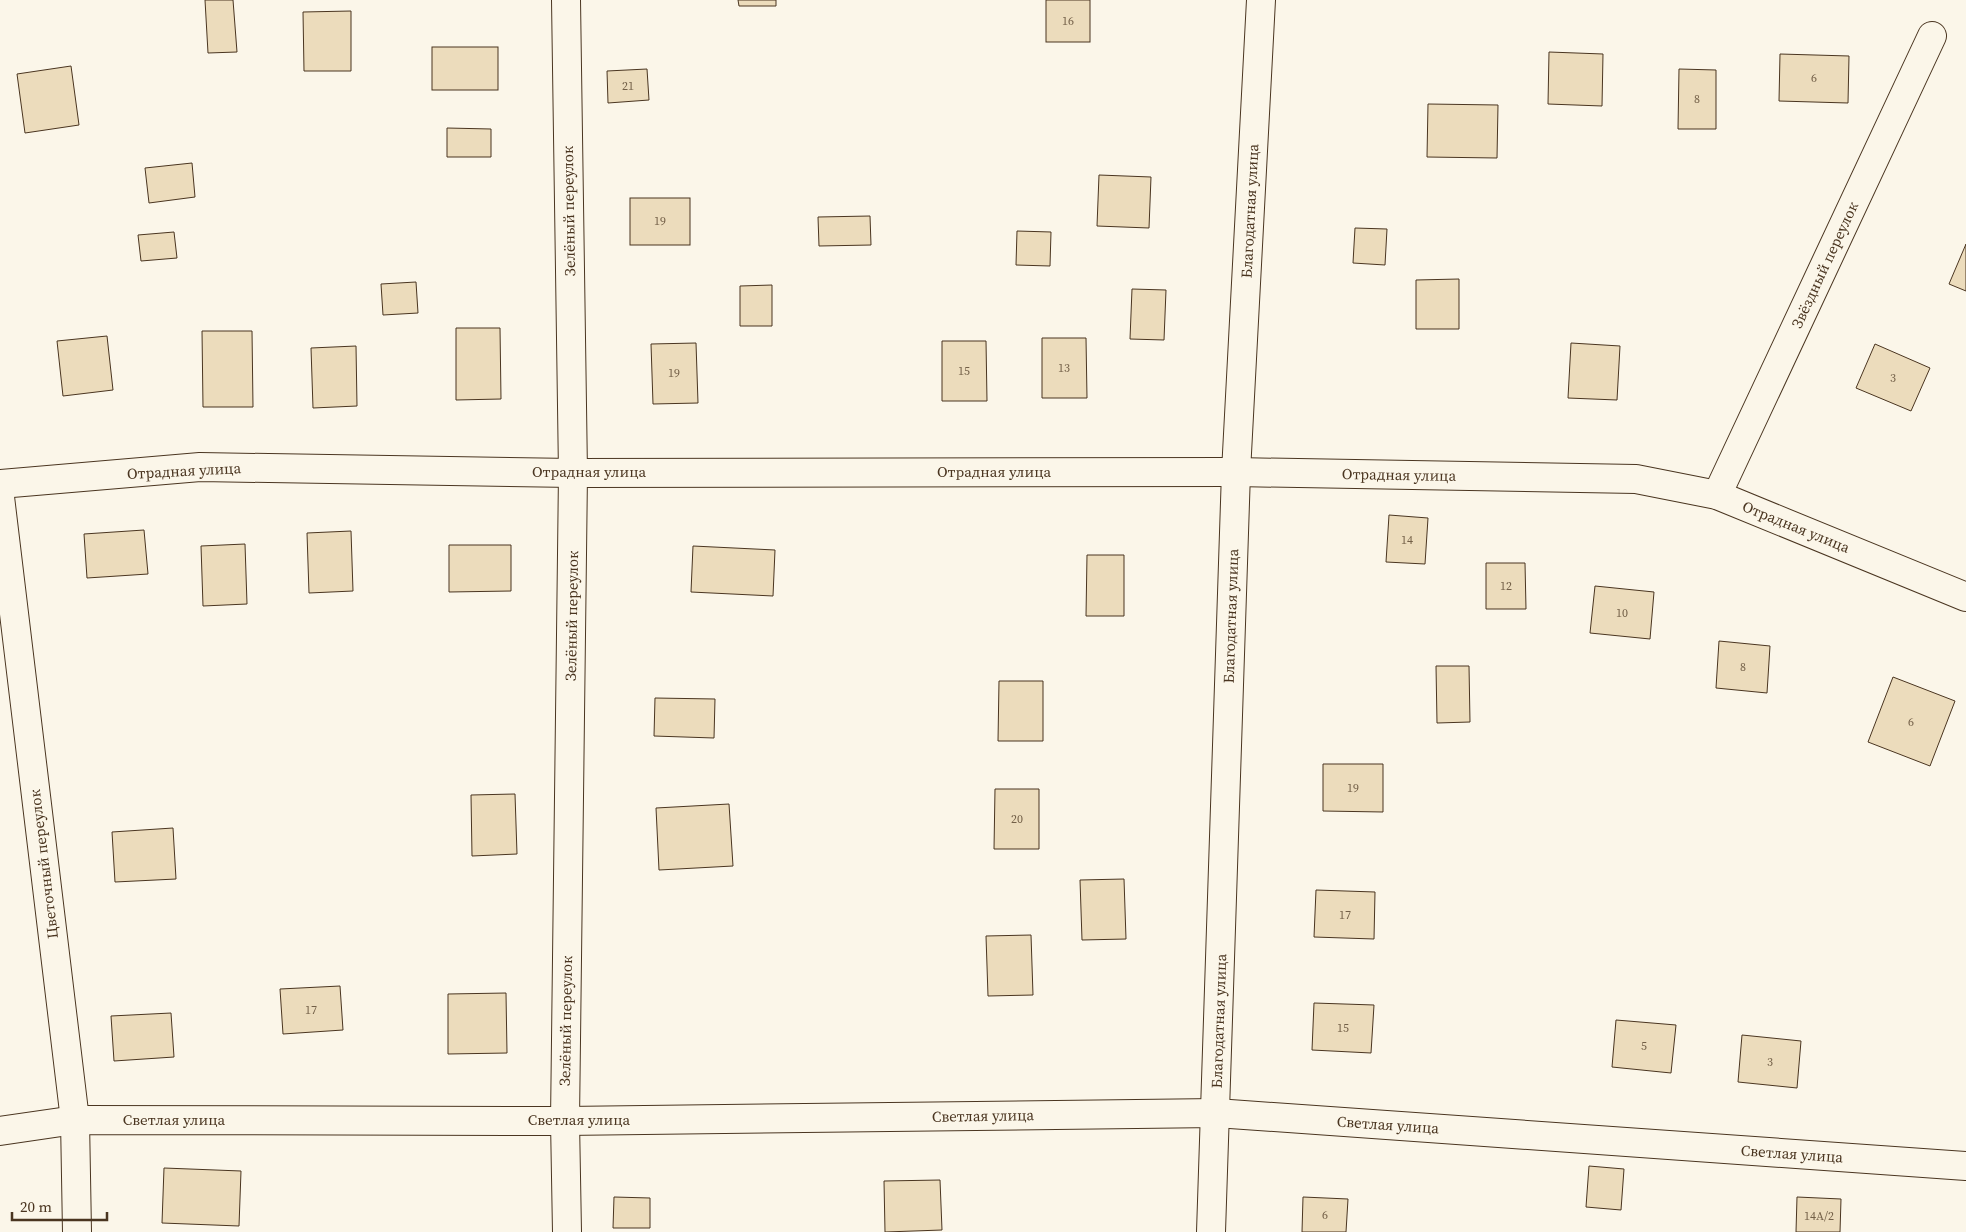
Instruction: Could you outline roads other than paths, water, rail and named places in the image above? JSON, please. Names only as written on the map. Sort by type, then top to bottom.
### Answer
[{"type":"street","name":"Зелёный переулок","points":[[566,0],[574,473],[565,1121],[567,1232]]},
{"type":"street","name":"Благодатная улица","points":[[1211,1232],[1236,472],[1261,0]]},
{"type":"street","name":"Звёздный переулок","points":[[1717,495],[1932,36]]},
{"type":"street","name":"Отрадная улица","points":[[0,484],[200,467],[574,473],[1236,472],[1636,479],[1717,495],[1966,597]]},
{"type":"street","name":"Цветочный переулок","points":[[0,497],[75,1120],[77,1232]]},
{"type":"street","name":"Светлая улица","points":[[0,1131],[75,1120],[565,1121],[1216,1113],[1966,1166]]}]
